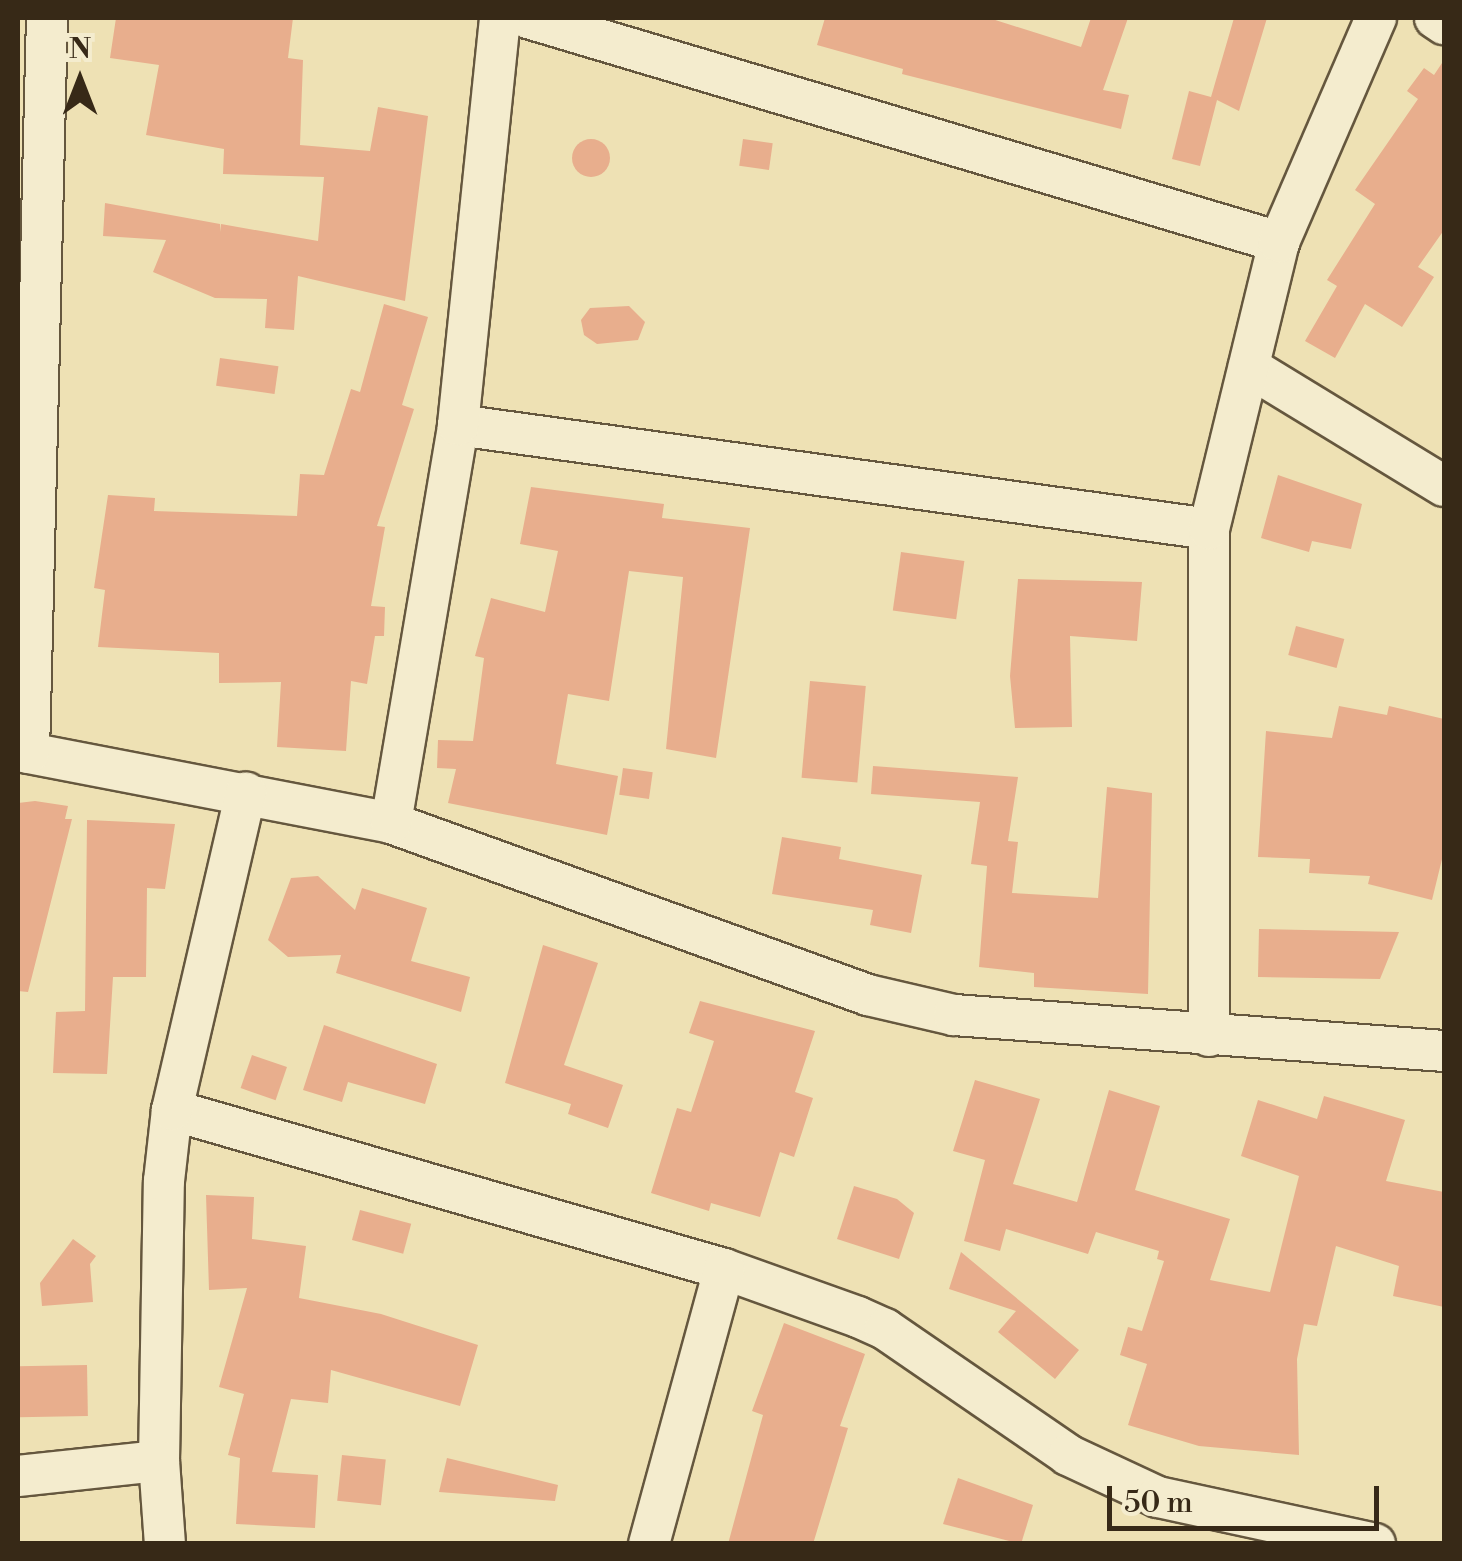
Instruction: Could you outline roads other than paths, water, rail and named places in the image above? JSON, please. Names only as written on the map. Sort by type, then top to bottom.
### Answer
[{"type":"street","points":[[47,18],[23,752],[391,823],[868,995],[954,1014],[1444,1051]]},
{"type":"street","points":[[391,823],[458,425],[500,18]]},
{"type":"street","points":[[528,18],[1279,242]]},
{"type":"street","points":[[1208,1036],[1208,529],[1279,242],[1376,18]]},
{"type":"street","points":[[1435,18],[1444,24]]},
{"type":"street","points":[[1249,367],[1444,486]]},
{"type":"street","points":[[458,425],[1208,529]]},
{"type":"street","points":[[165,1544],[159,1461],[164,1181],[172,1110],[246,792]]},
{"type":"street","points":[[172,1110],[724,1269],[885,1328],[1068,1455],[1158,1497],[1375,1544]]},
{"type":"street","points":[[649,1544],[724,1269]]},
{"type":"street","points":[[18,1476],[159,1461]]}]
